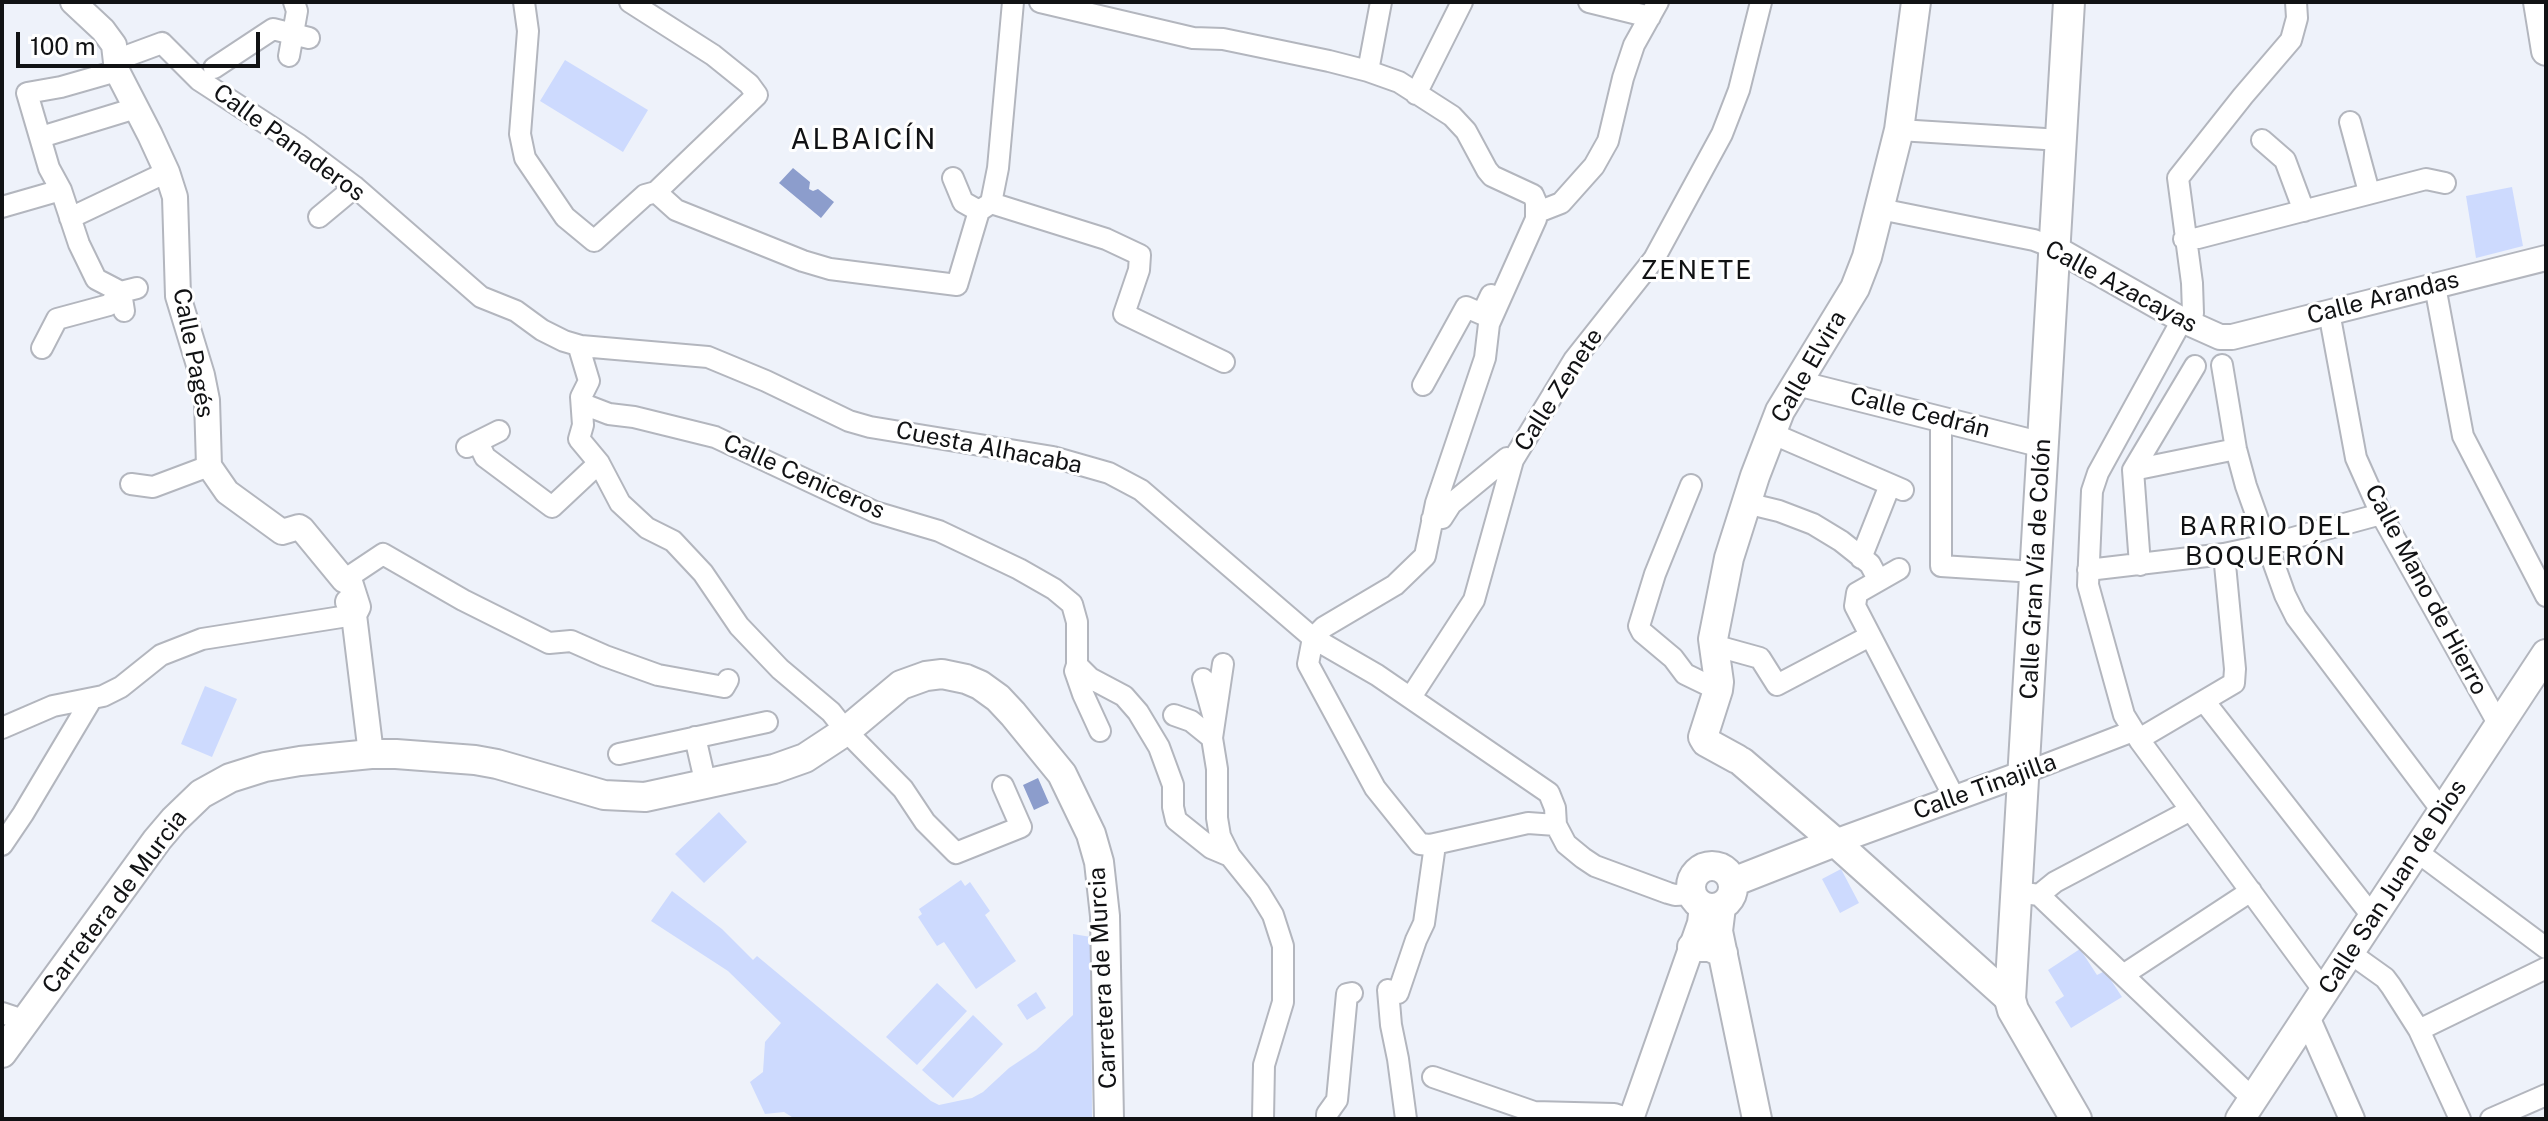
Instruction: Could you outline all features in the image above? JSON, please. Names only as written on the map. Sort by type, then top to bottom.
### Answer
[{"type":"main road","name":"Calle Elvira","points":[[1835,842],[1740,761],[1706,742],[1703,737],[1718,690],[1713,645],[1729,558],[1771,433],[1797,381],[1855,288],[1867,257],[1899,130],[1916,2]]},
{"type":"main road","name":"Calle Gran Vía de Colón","points":[[2069,2],[2024,773],[2028,894],[2010,999],[2013,1010],[2076,1119]]},
{"type":"main road","points":[[2538,2],[2546,51]]},
{"type":"main road","name":"Calle San Juan de Dios","points":[[2246,1112],[2546,654]]},
{"type":"main road","name":"Carretera de Murcia","points":[[2,1053],[12,1018],[157,840],[201,794],[230,778],[265,767],[371,754],[434,755],[497,764],[581,790],[645,797],[704,780],[774,769],[798,761],[846,731],[901,685],[926,676],[951,675],[980,685],[998,698],[1044,749],[1062,774],[1091,834],[1103,888],[1109,1119]]},
{"type":"main road","points":[[1757,1119],[1718,931],[1705,897],[1835,842],[2010,999]]},
{"type":"main road","points":[[1692,947],[1710,947],[1723,953]]},
{"type":"street","name":"Calle Pagés","points":[[73,2],[114,45],[117,66],[167,172],[177,205],[178,296],[207,400],[209,466]]},
{"type":"street","points":[[521,4],[528,31],[520,134],[525,158],[565,217],[594,241],[645,195],[656,192],[757,95],[749,84],[713,55],[630,2]]},
{"type":"street","points":[[656,192],[676,210],[803,261],[830,269],[957,285],[968,244],[998,168],[1013,2]]},
{"type":"street","points":[[1040,2],[1193,38],[1223,39],[1368,71],[1411,87],[1452,116],[1466,131],[1492,176],[1533,195],[1538,212],[1489,324],[1485,358],[1432,519],[1425,556],[1406,577],[1324,627],[1313,638],[1308,664],[1375,788],[1420,844],[1430,845],[1530,823],[1556,825],[1566,844],[1595,866],[1705,897],[1692,947],[1630,1119],[1614,1114],[1534,1112],[1433,1077]]},
{"type":"street","points":[[1368,71],[1381,2]]},
{"type":"street","points":[[1411,87],[1462,2]]},
{"type":"street","points":[[1538,212],[1561,203],[1594,166],[1608,141],[1634,45],[1654,10],[1589,2]]},
{"type":"street","name":"Calle Zenete","points":[[1411,697],[1474,600],[1513,460],[1574,360],[1654,259],[1722,134],[1739,90],[1761,2]]},
{"type":"street","points":[[2296,2],[2297,18],[2291,40],[2178,178],[2193,313],[2098,473],[2092,491],[2088,585],[2118,669],[2124,715],[2324,991]]},
{"type":"street","points":[[289,56],[295,7]]},
{"type":"street","points":[[214,68],[292,34]]},
{"type":"street","name":"Calle Panaderos","points":[[41,137],[27,93],[61,87],[117,66],[162,43],[199,80],[299,145],[355,187],[481,297],[494,302]]},
{"type":"street","points":[[42,348],[57,319],[127,297],[96,279],[79,232],[49,168],[41,137],[136,108]]},
{"type":"street","points":[[2350,122],[2369,192]]},
{"type":"street","points":[[1899,130],[2061,140]]},
{"type":"street","points":[[2262,140],[2285,160],[2304,211]]},
{"type":"street","points":[[79,232],[167,172]]},
{"type":"street","points":[[953,178],[963,202],[1106,239],[1140,255],[1139,270],[1124,314],[1224,362]]},
{"type":"street","points":[[2184,239],[2426,179],[2445,183]]},
{"type":"street","points":[[319,217],[355,187]]},
{"type":"street","points":[[2,207],[61,190]]},
{"type":"street","name":"Calle Azacayas","points":[[1880,209],[2034,240],[2055,248],[2186,322],[2220,337]]},
{"type":"street","points":[[1423,385],[1466,307],[1482,314],[1517,241],[1525,244]]},
{"type":"street","name":"Calle Arandas","points":[[2220,337],[2232,337],[2546,258]]},
{"type":"street","points":[[2435,286],[2463,436],[2546,596]]},
{"type":"street","name":"Cuesta Alhacaba","points":[[494,302],[516,311],[564,341],[575,354],[708,357],[849,421],[1053,457],[1109,473],[1141,490],[1313,638],[1411,697],[1549,793],[1555,808],[1556,825]]},
{"type":"street","name":"Calle Mano de Hierro","points":[[2329,312],[2356,458],[2381,514],[2499,725]]},
{"type":"street","points":[[575,354],[589,381],[581,397],[583,425],[579,439],[599,463],[620,503],[647,528],[673,541],[703,573],[739,626],[780,669],[831,712],[903,789],[925,822],[956,853],[1021,827],[1003,786]]},
{"type":"street","points":[[2222,365],[2236,449],[2267,545],[2296,617],[2443,812]]},
{"type":"street","points":[[2140,565],[2134,474],[2195,366]]},
{"type":"street","name":"Calle Cedrán","points":[[1797,381],[2043,445]]},
{"type":"street","name":"Calle Ceniceros","points":[[583,404],[609,414],[715,437],[875,512],[939,531],[1019,569],[1054,589],[1072,604],[1077,622],[1077,665]]},
{"type":"street","points":[[1941,418],[1941,566],[2035,572]]},
{"type":"street","points":[[499,431],[473,445],[552,507],[599,463]]},
{"type":"street","points":[[1771,433],[1897,488],[1861,558]]},
{"type":"street","points":[[2098,473],[2122,480],[2134,474],[2236,449]]},
{"type":"street","points":[[1432,519],[1442,518],[1451,504],[1507,458],[1513,460]]},
{"type":"street","points":[[131,484],[153,487],[209,466],[227,492],[282,532],[299,527],[302,529],[344,580],[350,582],[358,607],[354,615],[371,754]]},
{"type":"street","points":[[1691,485],[1655,574],[1639,626],[1673,658],[1685,674],[1718,690]]},
{"type":"street","points":[[1746,503],[1813,524],[1870,564],[1878,579]]},
{"type":"street","points":[[2088,570],[2224,554],[2381,514]]},
{"type":"street","points":[[344,580],[383,554],[549,643],[571,641],[658,675],[724,687],[728,680]]},
{"type":"street","name":"Calle Tinajilla","points":[[1835,842],[1954,797],[2136,735],[2234,683],[2224,554]]},
{"type":"street","points":[[1899,569],[1857,593],[1855,606],[1954,797]]},
{"type":"street","points":[[2,728],[53,706],[91,700],[121,687],[161,655],[202,639],[354,615]]},
{"type":"street","points":[[1713,645],[1760,658],[1777,685],[1870,636]]},
{"type":"street","points":[[1213,728],[1223,664]]},
{"type":"street","points":[[1100,731],[1083,694],[1075,671],[1077,665],[1090,678],[1124,696],[1138,712],[1159,747],[1173,785],[1176,820],[1211,848],[1230,856]]},
{"type":"street","points":[[1203,679],[1213,728],[1220,836],[1230,856],[1273,915],[1283,946],[1283,1002],[1264,1065],[1263,1119]]},
{"type":"street","points":[[2,845],[91,700]]},
{"type":"street","points":[[2204,701],[2373,917]]},
{"type":"street","points":[[1174,715],[1213,728]]},
{"type":"street","points":[[619,754],[767,722]]},
{"type":"street","points":[[695,737],[704,780]]},
{"type":"street","points":[[2191,810],[2028,894],[2123,975],[2246,1112]]},
{"type":"street","points":[[1406,1119],[1388,990],[1398,993],[1424,923],[1434,852],[1430,845]]},
{"type":"street","points":[[2416,851],[2546,948]]},
{"type":"street","points":[[2123,975],[2251,891]]},
{"type":"street","points":[[2350,953],[2385,978],[2419,1030],[2460,1119]]},
{"type":"street","points":[[2419,1030],[2546,968]]},
{"type":"street","points":[[1327,1119],[1337,1100],[1347,994],[1352,993]]},
{"type":"street","points":[[2307,1017],[2352,1119]]},
{"type":"street","points":[[2491,1119],[2546,1095]]},
{"type":"street","points":[[1251,1119],[1256,1104],[1264,1096]]},
{"type":"shaded area","points":[[565,60],[648,110],[623,152],[540,101]]},
{"type":"shaded area","points":[[793,168],[810,182],[809,189],[818,189],[834,202],[821,218],[779,183]]},
{"type":"shaded area","points":[[2512,187],[2523,246],[2476,258],[2466,196]]},
{"type":"shaded area","points":[[205,686],[237,699],[212,757],[181,744]]},
{"type":"shaded area","points":[[1038,778],[1049,803],[1034,810],[1023,785]]},
{"type":"shaded area","points":[[719,812],[747,842],[704,883],[675,854]]},
{"type":"shaded area","points":[[1841,869],[1859,903],[1840,913],[1822,879]]},
{"type":"shaded area","points":[[961,880],[965,886],[970,882],[990,911],[985,915],[1016,961],[976,989],[944,942],[937,946],[918,917],[922,914],[919,909]]},
{"type":"shaded area","points":[[672,891],[722,929],[753,960],[757,956],[939,1105],[972,1098],[983,1092],[1009,1068],[1036,1050],[1073,1015],[1073,934],[1091,937],[1092,1119],[795,1119],[784,1112],[765,1114],[750,1082],[763,1072],[765,1042],[781,1023],[728,971],[651,921]]},
{"type":"shaded area","points":[[2080,949],[2097,975],[2105,971],[2122,997],[2071,1028],[2055,1002],[2064,996],[2048,970]]},
{"type":"shaded area","points":[[937,983],[967,1011],[917,1065],[886,1037]]},
{"type":"shaded area","points":[[1036,992],[1046,1008],[1027,1020],[1017,1005]]},
{"type":"shaded area","points":[[973,1015],[1003,1044],[953,1098],[922,1070]]},
{"type":"district","name":"ALBAICÍN","points":[[864,140]]},
{"type":"district","name":"ZENETE","points":[[1697,271]]},
{"type":"district","name":"BARRIO DEL BOQUERÓN","points":[[2266,542]]}]
